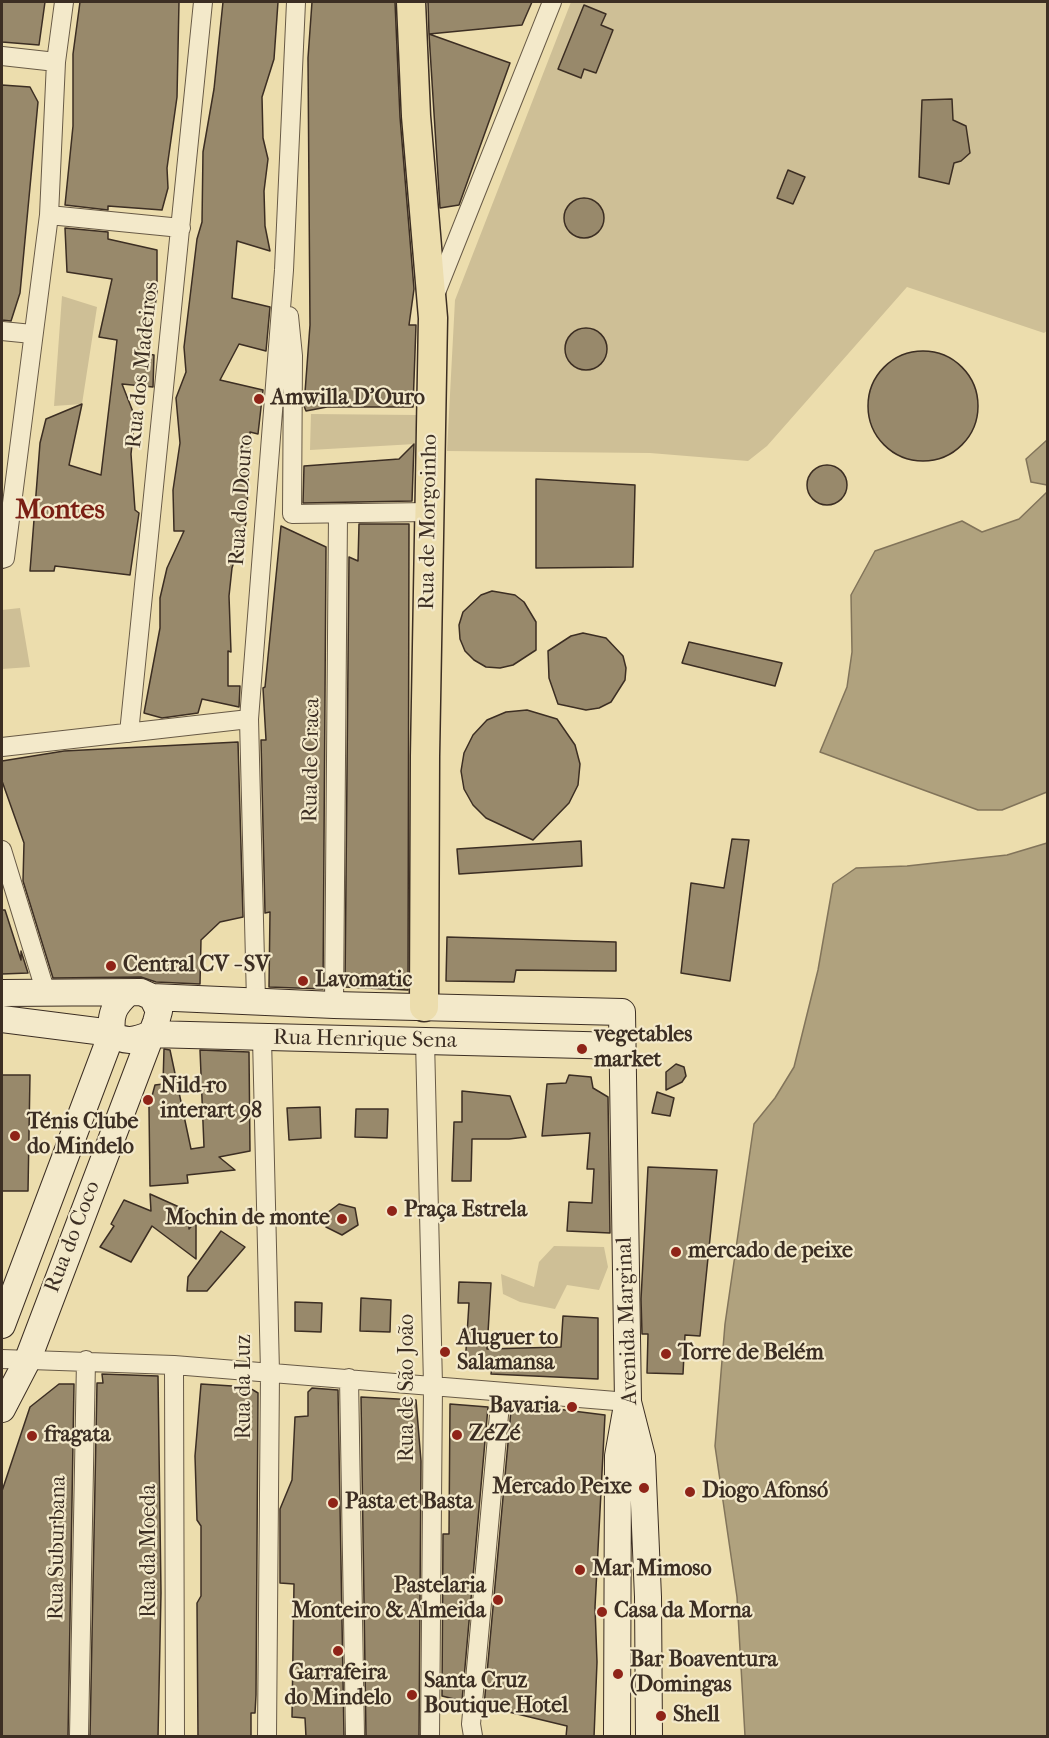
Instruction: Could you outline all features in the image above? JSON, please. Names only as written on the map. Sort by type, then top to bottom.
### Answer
[{"type":"main road","name":"Rua de Morgoinho","points":[[411,2],[416,116],[433,300],[428,512],[424,1007]]},
{"type":"main road","name":"Rua Henrique Sena","points":[[2,993],[127,994],[141,992],[152,997],[334,1005],[622,1012]]},
{"type":"main road","name":"Rua do Coco","points":[[2,1325],[112,1033],[111,1020],[114,1006],[127,994]]},
{"type":"main road","name":"Rua do Coco","points":[[2,1409],[28,1359],[159,1011],[152,997]]},
{"type":"main road","name":"Avenida Marginal","points":[[622,1012],[628,1401],[642,1457],[648,1597],[649,1737]]},
{"type":"main road","name":"Rua Henrique Sena","points":[[2,1019],[112,1033],[118,1039],[126,1040],[138,1040],[150,1034],[622,1046]]},
{"type":"main road","points":[[616,1733],[618,1456],[628,1401]]},
{"type":"street","points":[[2,559],[5,558],[49,215],[56,62],[64,2]]},
{"type":"street","name":"Rua dos Madeiros","points":[[129,734],[203,2]]},
{"type":"street","name":"Rua do Douro","points":[[256,1001],[249,719],[284,270],[296,2]]},
{"type":"street","points":[[433,300],[552,2]]},
{"type":"street","points":[[2,56],[56,62]]},
{"type":"street","points":[[49,215],[181,228]]},
{"type":"street","points":[[284,270],[294,356],[292,514],[428,512]]},
{"type":"street","points":[[2,331],[32,334]]},
{"type":"street","name":"Rua de Craca","points":[[334,1005],[338,514]]},
{"type":"street","points":[[2,747],[249,719]]},
{"type":"street","points":[[2,850],[46,993]]},
{"type":"street","name":"Rua da Luz","points":[[262,1038],[270,1372],[267,1737]]},
{"type":"street","name":"Rua de São João","points":[[425,1040],[434,1385],[430,1737]]},
{"type":"street","points":[[2,1359],[86,1360],[174,1365],[434,1385],[501,1393],[628,1401]]},
{"type":"street","name":"Rua Suburbana","points":[[79,1737],[86,1360]]},
{"type":"street","name":"Rua da Moeda","points":[[174,1365],[175,1737]]},
{"type":"street","points":[[349,1378],[355,1737]]},
{"type":"street","points":[[472,1730],[501,1393]]},
{"type":"shaded area","points":[[571,2],[1047,2],[1048,330],[1044,333],[907,287],[767,446],[748,461],[650,453],[447,451],[455,300]]},
{"type":"shaded area","points":[[62,296],[97,307],[82,404],[54,406]]},
{"type":"shaded area","points":[[311,414],[417,415],[415,444],[310,450]]},
{"type":"shaded area","points":[[1047,440],[1047,485],[1031,482],[1026,459]]},
{"type":"shaded area","points":[[1047,492],[1047,792],[1002,810],[978,810],[820,752],[847,687],[852,652],[851,595],[875,551],[962,521],[982,532],[1019,519]]},
{"type":"shaded area","points":[[20,608],[30,667],[2,669],[2,610]]},
{"type":"shaded area","points":[[1047,843],[1047,1736],[745,1736],[737,1597],[715,1446],[725,1324],[754,1124],[775,1098],[794,1067],[818,970],[833,884],[856,868],[907,866],[1007,855]]},
{"type":"shaded area","points":[[554,1246],[604,1247],[608,1267],[599,1290],[567,1285],[555,1309],[520,1302],[503,1294],[501,1274],[534,1287],[539,1262]]},
{"type":"building","points":[[2,2],[45,2],[39,45],[2,42]]},
{"type":"building","points":[[80,2],[179,2],[177,97],[167,168],[168,188],[162,210],[108,206],[108,210],[65,205],[73,126],[73,54]]},
{"type":"building","points":[[223,2],[278,2],[274,59],[262,97],[263,138],[268,159],[264,191],[265,226],[270,251],[237,241],[232,298],[270,307],[266,351],[239,344],[220,380],[263,390],[258,434],[250,432],[247,509],[244,509],[247,510],[246,523],[232,568],[229,596],[231,652],[228,651],[228,686],[240,686],[239,707],[202,699],[198,713],[162,718],[144,713],[160,628],[160,598],[167,568],[184,531],[174,531],[173,490],[180,443],[176,398],[186,372],[184,347],[197,239],[202,222],[203,152],[214,89]]},
{"type":"building","points":[[312,2],[395,2],[400,117],[414,289],[409,325],[416,325],[413,407],[327,407],[306,411],[304,406],[310,325],[308,58]]},
{"type":"building","points":[[428,2],[532,2],[522,25],[429,34]]},
{"type":"building","points":[[584,5],[606,14],[601,25],[613,30],[596,73],[584,69],[581,78],[558,69]]},
{"type":"building","points":[[429,34],[510,63],[459,205],[440,208]]},
{"type":"building","points":[[2,85],[30,87],[38,102],[20,293],[11,321],[2,320]]},
{"type":"building","points":[[952,99],[953,120],[966,126],[970,153],[961,161],[954,163],[949,184],[919,177],[922,100]]},
{"type":"building","points":[[788,170],[805,177],[793,204],[777,198]]},
{"type":"building","points":[[584,198],[592,199],[598,204],[603,210],[603,226],[598,232],[592,237],[584,238],[576,237],[570,232],[565,226],[564,218],[565,210],[570,204],[576,199]]},
{"type":"building","points":[[65,228],[108,232],[108,239],[157,250],[157,294],[147,354],[154,355],[153,387],[122,384],[135,417],[131,454],[135,510],[139,513],[130,575],[55,566],[54,571],[30,571],[40,443],[46,419],[82,404],[69,465],[101,475],[117,340],[99,337],[112,279],[67,272]]},
{"type":"building","points":[[586,328],[601,334],[607,349],[601,364],[586,370],[571,364],[565,349],[571,334]]},
{"type":"building","points":[[923,351],[944,355],[962,367],[974,385],[978,406],[974,427],[962,445],[944,457],[923,461],[902,457],[884,445],[872,427],[868,406],[872,385],[884,367],[902,355]]},
{"type":"building","points":[[414,444],[412,501],[303,503],[304,466],[399,459]]},
{"type":"building","points":[[827,465],[841,471],[847,485],[841,499],[827,505],[813,499],[807,485],[813,471]]},
{"type":"building","points":[[536,479],[635,485],[633,567],[536,568]]},
{"type":"building","points":[[359,524],[409,524],[408,990],[345,987],[349,557],[358,561]]},
{"type":"building","points":[[281,526],[326,547],[323,989],[269,987],[270,912],[265,913],[261,740],[266,740],[263,688],[265,687]]},
{"type":"building","points":[[492,591],[515,595],[524,602],[536,622],[536,650],[513,665],[500,668],[486,667],[474,660],[465,651],[460,639],[459,625],[463,612],[481,595]]},
{"type":"building","points":[[583,633],[606,638],[623,656],[626,668],[625,680],[611,702],[599,708],[586,710],[558,704],[549,678],[548,651],[571,636]]},
{"type":"building","points":[[689,642],[782,663],[775,686],[682,663]]},
{"type":"building","points":[[527,710],[557,719],[575,745],[580,764],[578,785],[569,803],[533,840],[486,818],[473,805],[464,789],[461,771],[464,753],[473,735],[487,720],[506,712]]},
{"type":"building","points":[[238,742],[243,917],[220,922],[201,940],[200,984],[156,982],[141,977],[53,978],[23,881],[24,843],[2,781],[2,761],[64,751]]},
{"type":"building","points":[[732,839],[749,840],[730,981],[681,973],[691,883],[724,888]]},
{"type":"building","points":[[581,841],[582,866],[459,874],[457,849]]},
{"type":"building","points":[[2,910],[5,910],[21,960],[21,951],[28,973],[2,974]]},
{"type":"building","points":[[447,937],[616,942],[616,971],[516,970],[514,982],[446,981]]},
{"type":"building","points":[[164,1049],[170,1050],[191,1149],[204,1147],[200,1050],[249,1052],[250,1151],[219,1157],[235,1170],[187,1175],[188,1183],[150,1186],[149,1107],[155,1085],[163,1084]]},
{"type":"building","points":[[676,1064],[684,1067],[686,1076],[682,1082],[666,1090],[666,1072]]},
{"type":"building","name":"Ténis Clube do Mindelo","points":[[2,1075],[30,1075],[28,1191],[2,1191]]},
{"type":"building","points":[[569,1075],[591,1077],[593,1088],[608,1097],[610,1233],[567,1231],[569,1202],[592,1203],[594,1169],[587,1169],[590,1133],[542,1136],[547,1084],[566,1083]]},
{"type":"building","points":[[462,1091],[510,1096],[526,1137],[472,1139],[471,1181],[452,1181],[454,1122],[462,1122]]},
{"type":"building","points":[[657,1092],[674,1098],[670,1116],[652,1113]]},
{"type":"building","points":[[320,1107],[321,1138],[289,1140],[287,1108]]},
{"type":"building","points":[[356,1109],[388,1109],[387,1138],[355,1137]]},
{"type":"building","name":"mercado de peixe","points":[[648,1167],[717,1170],[700,1336],[685,1335],[683,1374],[647,1373],[648,1334],[642,1334],[641,1299]]},
{"type":"building","points":[[150,1194],[188,1211],[189,1229],[196,1221],[196,1259],[152,1226],[131,1262],[100,1247],[114,1226],[111,1224],[124,1200],[151,1211]]},
{"type":"building","name":"Mochin de monte","points":[[339,1204],[355,1208],[358,1225],[342,1235],[326,1227],[327,1213]]},
{"type":"building","points":[[221,1231],[245,1247],[207,1291],[187,1291],[188,1277]]},
{"type":"building","points":[[459,1282],[491,1283],[487,1349],[561,1347],[563,1316],[598,1318],[598,1379],[491,1374],[492,1367],[465,1366],[469,1303],[458,1303]]},
{"type":"building","points":[[361,1298],[391,1300],[390,1332],[360,1331]]},
{"type":"building","points":[[295,1302],[322,1303],[321,1332],[295,1331]]},
{"type":"building","points":[[102,1374],[158,1376],[161,1593],[158,1737],[90,1737],[97,1383],[103,1383]]},
{"type":"building","points":[[59,1384],[74,1384],[68,1737],[2,1737],[2,1491],[30,1407]]},
{"type":"building","points":[[201,1384],[248,1387],[258,1393],[256,1695],[255,1713],[251,1713],[251,1737],[198,1737],[197,1603],[201,1596],[201,1526],[197,1520],[195,1456]]},
{"type":"building","points":[[312,1388],[338,1390],[344,1737],[306,1737],[305,1718],[292,1717],[294,1584],[280,1583],[280,1509],[292,1480],[295,1417],[308,1416],[308,1392]]},
{"type":"building","points":[[361,1397],[416,1400],[421,1461],[419,1737],[366,1737]]},
{"type":"building","points":[[450,1404],[488,1407],[462,1701],[442,1696],[443,1534],[449,1534]]},
{"type":"building","points":[[517,1404],[605,1415],[595,1607],[597,1662],[594,1737],[566,1737],[567,1726],[484,1706],[511,1410],[516,1410]]},
{"type":"place","name":"Amwilla D'Ouro","points":[[259,399]]},
{"type":"place","name":"Central CV - SV","points":[[111,966]]},
{"type":"place","name":"Lavomatic","points":[[303,981]]},
{"type":"place","name":"vegetables market","points":[[582,1049]]},
{"type":"place","name":"Nild-ro interart 98","points":[[148,1100]]},
{"type":"place","name":"Ténis Clube do Mindelo","points":[[15,1136]]},
{"type":"place","name":"Praça Estrela","points":[[392,1211]]},
{"type":"place","name":"Mochin de monte","points":[[342,1219]]},
{"type":"place","name":"mercado de peixe","points":[[676,1252]]},
{"type":"place","name":"Aluguer to Salamansa","points":[[445,1352]]},
{"type":"place","name":"Torre de Belém","points":[[666,1354]]},
{"type":"place","name":"Bavaria","points":[[572,1407]]},
{"type":"place","name":"ZéZé","points":[[457,1435]]},
{"type":"place","name":"fragata","points":[[32,1436]]},
{"type":"place","name":"Mercado Peixe","points":[[644,1488]]},
{"type":"place","name":"Diogo Afonsó","points":[[690,1492]]},
{"type":"place","name":"Pasta et Basta","points":[[333,1503]]},
{"type":"place","name":"Mar Mimoso","points":[[580,1570]]},
{"type":"place","name":"Pastelaria Monteiro & Almeida","points":[[498,1600]]},
{"type":"place","name":"Casa da Morna","points":[[602,1612]]},
{"type":"place","name":"Garrafeira do Mindelo","points":[[338,1651]]},
{"type":"place","name":"Bar Boaventura (Domingas","points":[[618,1674]]},
{"type":"place","name":"Santa Cruz Boutique Hotel","points":[[412,1695]]},
{"type":"place","name":"Shell","points":[[661,1716]]},
{"type":"district","name":"Montes","points":[[60,511]]}]
